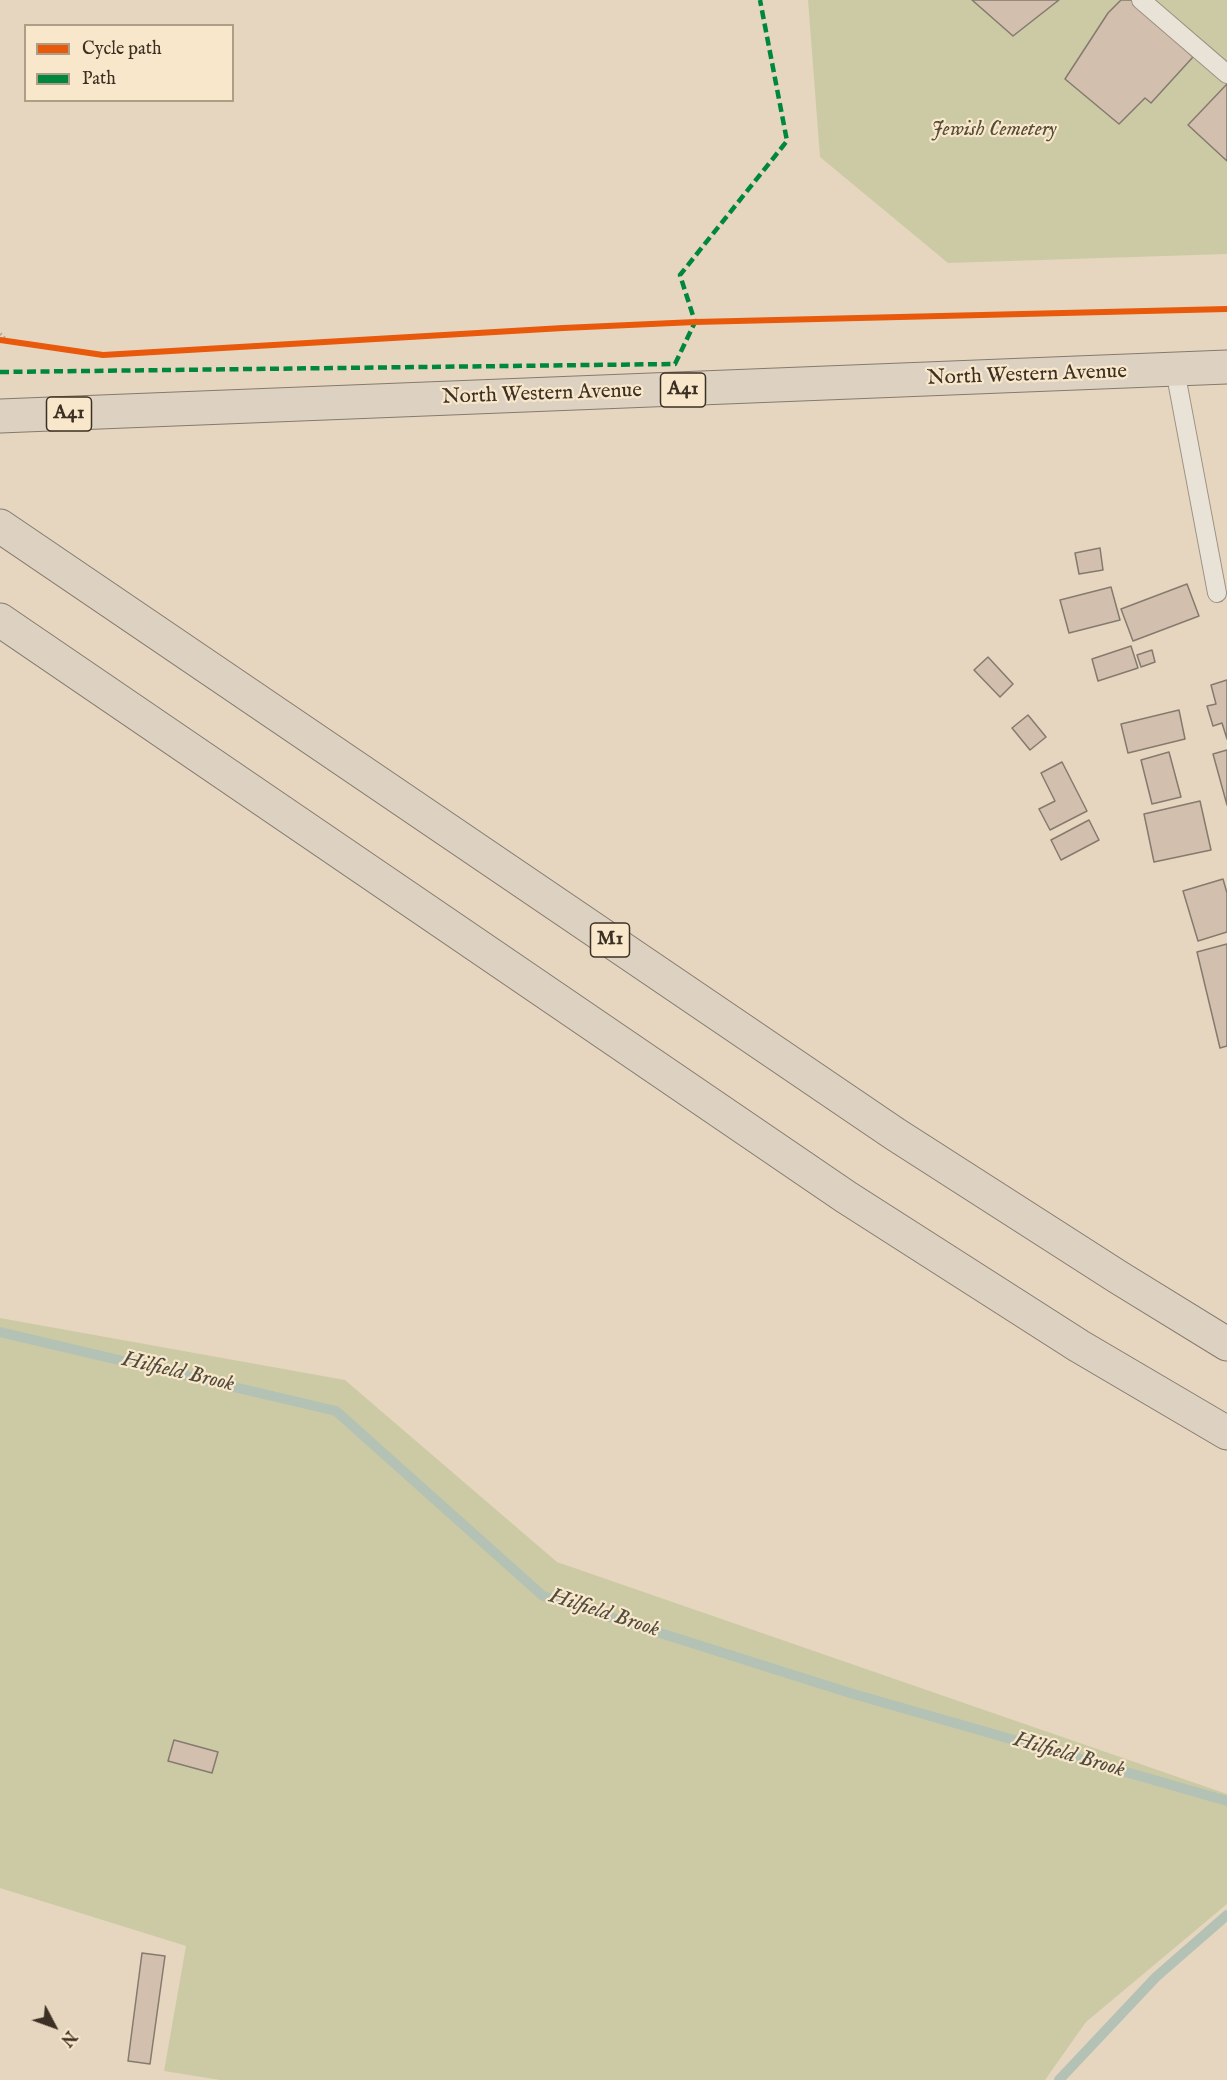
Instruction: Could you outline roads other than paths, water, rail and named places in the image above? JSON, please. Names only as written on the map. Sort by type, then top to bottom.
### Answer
[{"type":"highway","name":"North Western Avenue","points":[[0,416],[1227,368]]},
{"type":"highway","name":"M1","points":[[0,526],[895,1134],[1227,1344]]},
{"type":"highway","points":[[0,620],[846,1197],[1079,1346],[1227,1433]]},
{"type":"lane","points":[[1141,0],[1227,74]]},
{"type":"lane","points":[[1175,370],[1217,593]]},
{"type":"waterway","name":"Hilfield Brook","points":[[0,1332],[336,1411],[543,1596],[850,1693],[1227,1801]]},
{"type":"waterway","name":"Hilfield Brook","points":[[1059,2080],[1156,1977],[1227,1915]]},
{"type":"park label","name":"Jewish Cemetery","points":[[994,131]]}]
